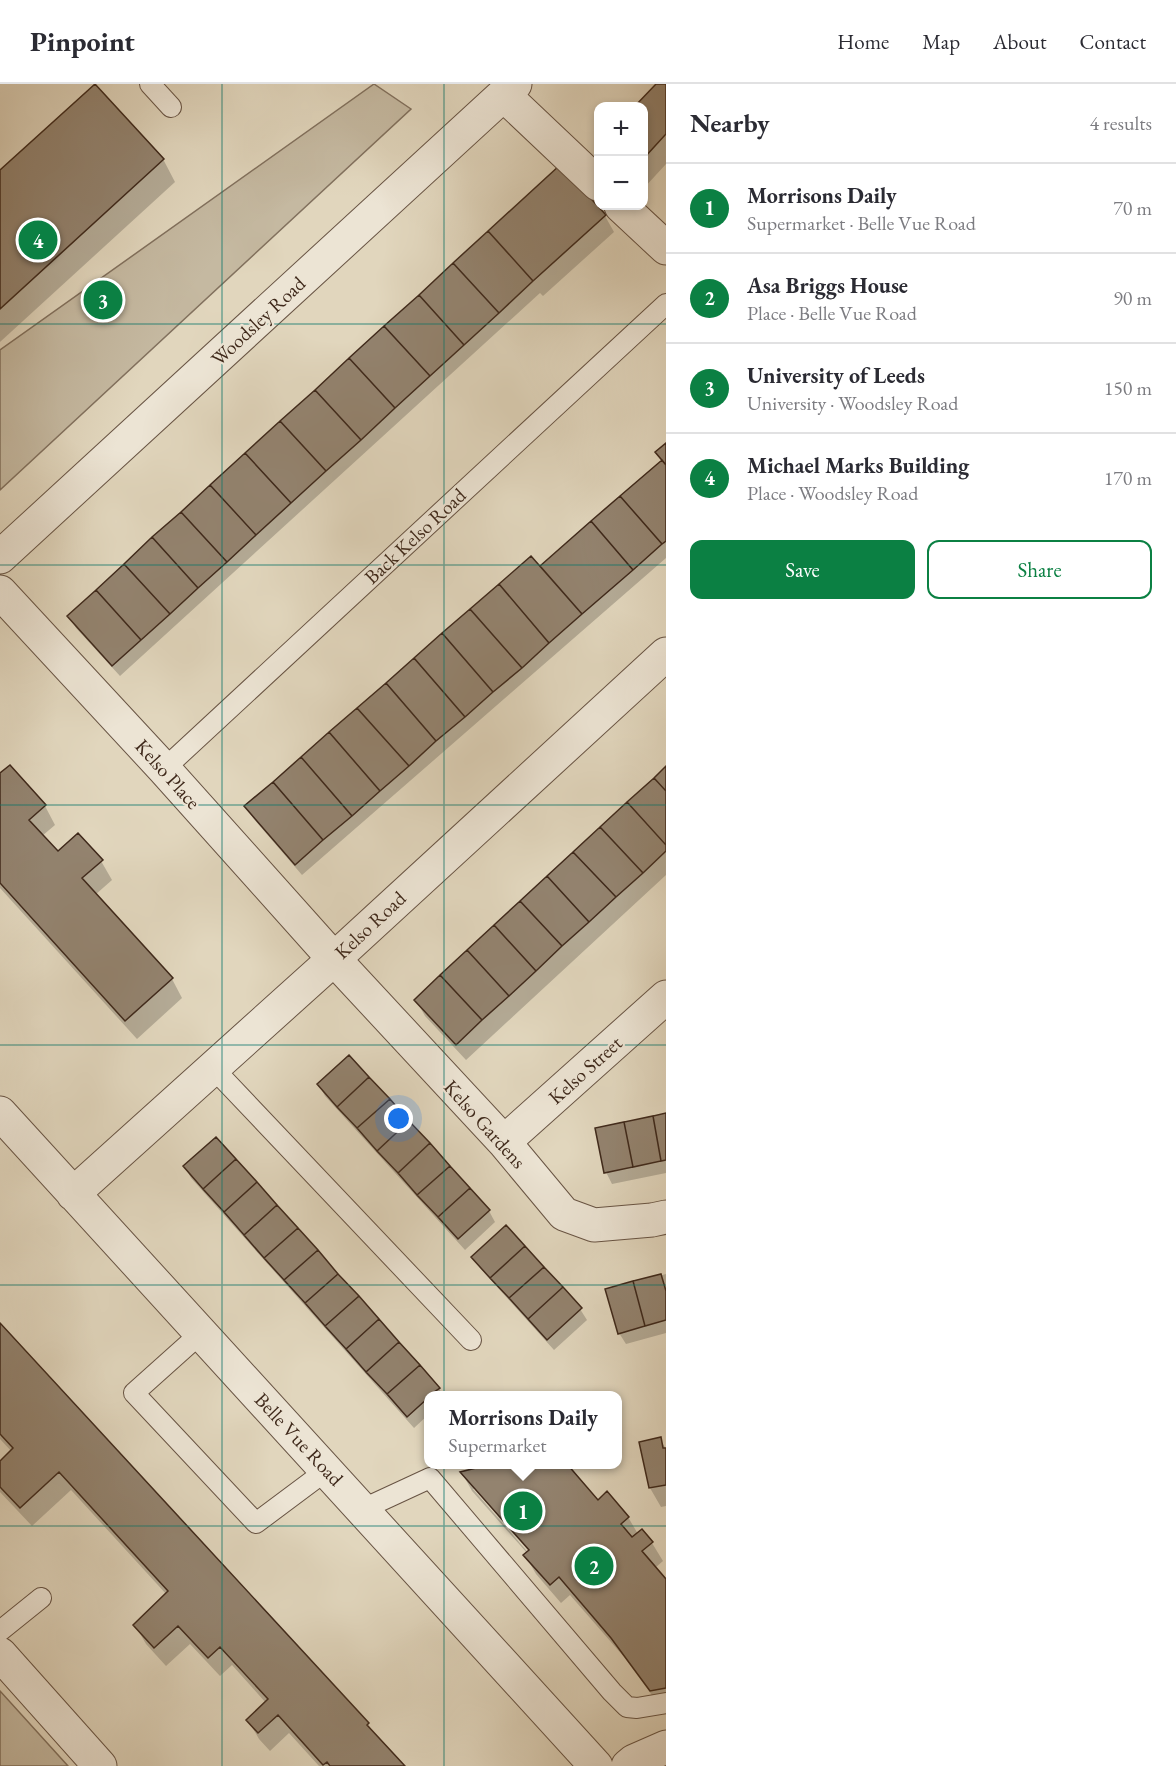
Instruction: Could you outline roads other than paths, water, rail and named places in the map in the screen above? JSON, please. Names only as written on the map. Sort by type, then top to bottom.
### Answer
[{"type":"street","points":[[510,89],[594,180]]},
{"type":"street","name":"Woodsley Road","points":[[0,557],[510,89]]},
{"type":"street","points":[[625,210],[666,248]]},
{"type":"street","name":"Kelso Place","points":[[0,592],[164,768],[334,959]]},
{"type":"street","name":"Kelso Road","points":[[73,1194],[334,959],[666,654]]},
{"type":"street","name":"Kelso Gardens","points":[[334,959],[504,1142],[564,1214],[594,1225],[651,1220],[666,1216]]},
{"type":"street","name":"Kelso Street","points":[[504,1142],[666,997]]},
{"type":"street","name":"Belle Vue Road","points":[[0,1113],[596,1766]]},
{"type":"street","points":[[0,1654],[100,1766]]},
{"type":"street","points":[[628,1766],[666,1747]]},
{"type":"lane","points":[[150,84],[171,107]]},
{"type":"lane","name":"Back Kelso Road","points":[[164,768],[666,304]]},
{"type":"lane","points":[[213,1068],[471,1340]]},
{"type":"lane","points":[[201,1333],[134,1393],[256,1523],[327,1470]]},
{"type":"lane","points":[[363,1509],[430,1478],[627,1707],[637,1708],[666,1703]]},
{"type":"lane","points":[[0,1631],[41,1598]]},
{"type":"place","name":"Michael Marks Building","points":[[38,240]]},
{"type":"place","name":"University of Leeds","points":[[103,300]]},
{"type":"place","name":"Morrisons Daily","points":[[523,1511]]},
{"type":"place","name":"Asa Briggs House","points":[[594,1566]]}]
